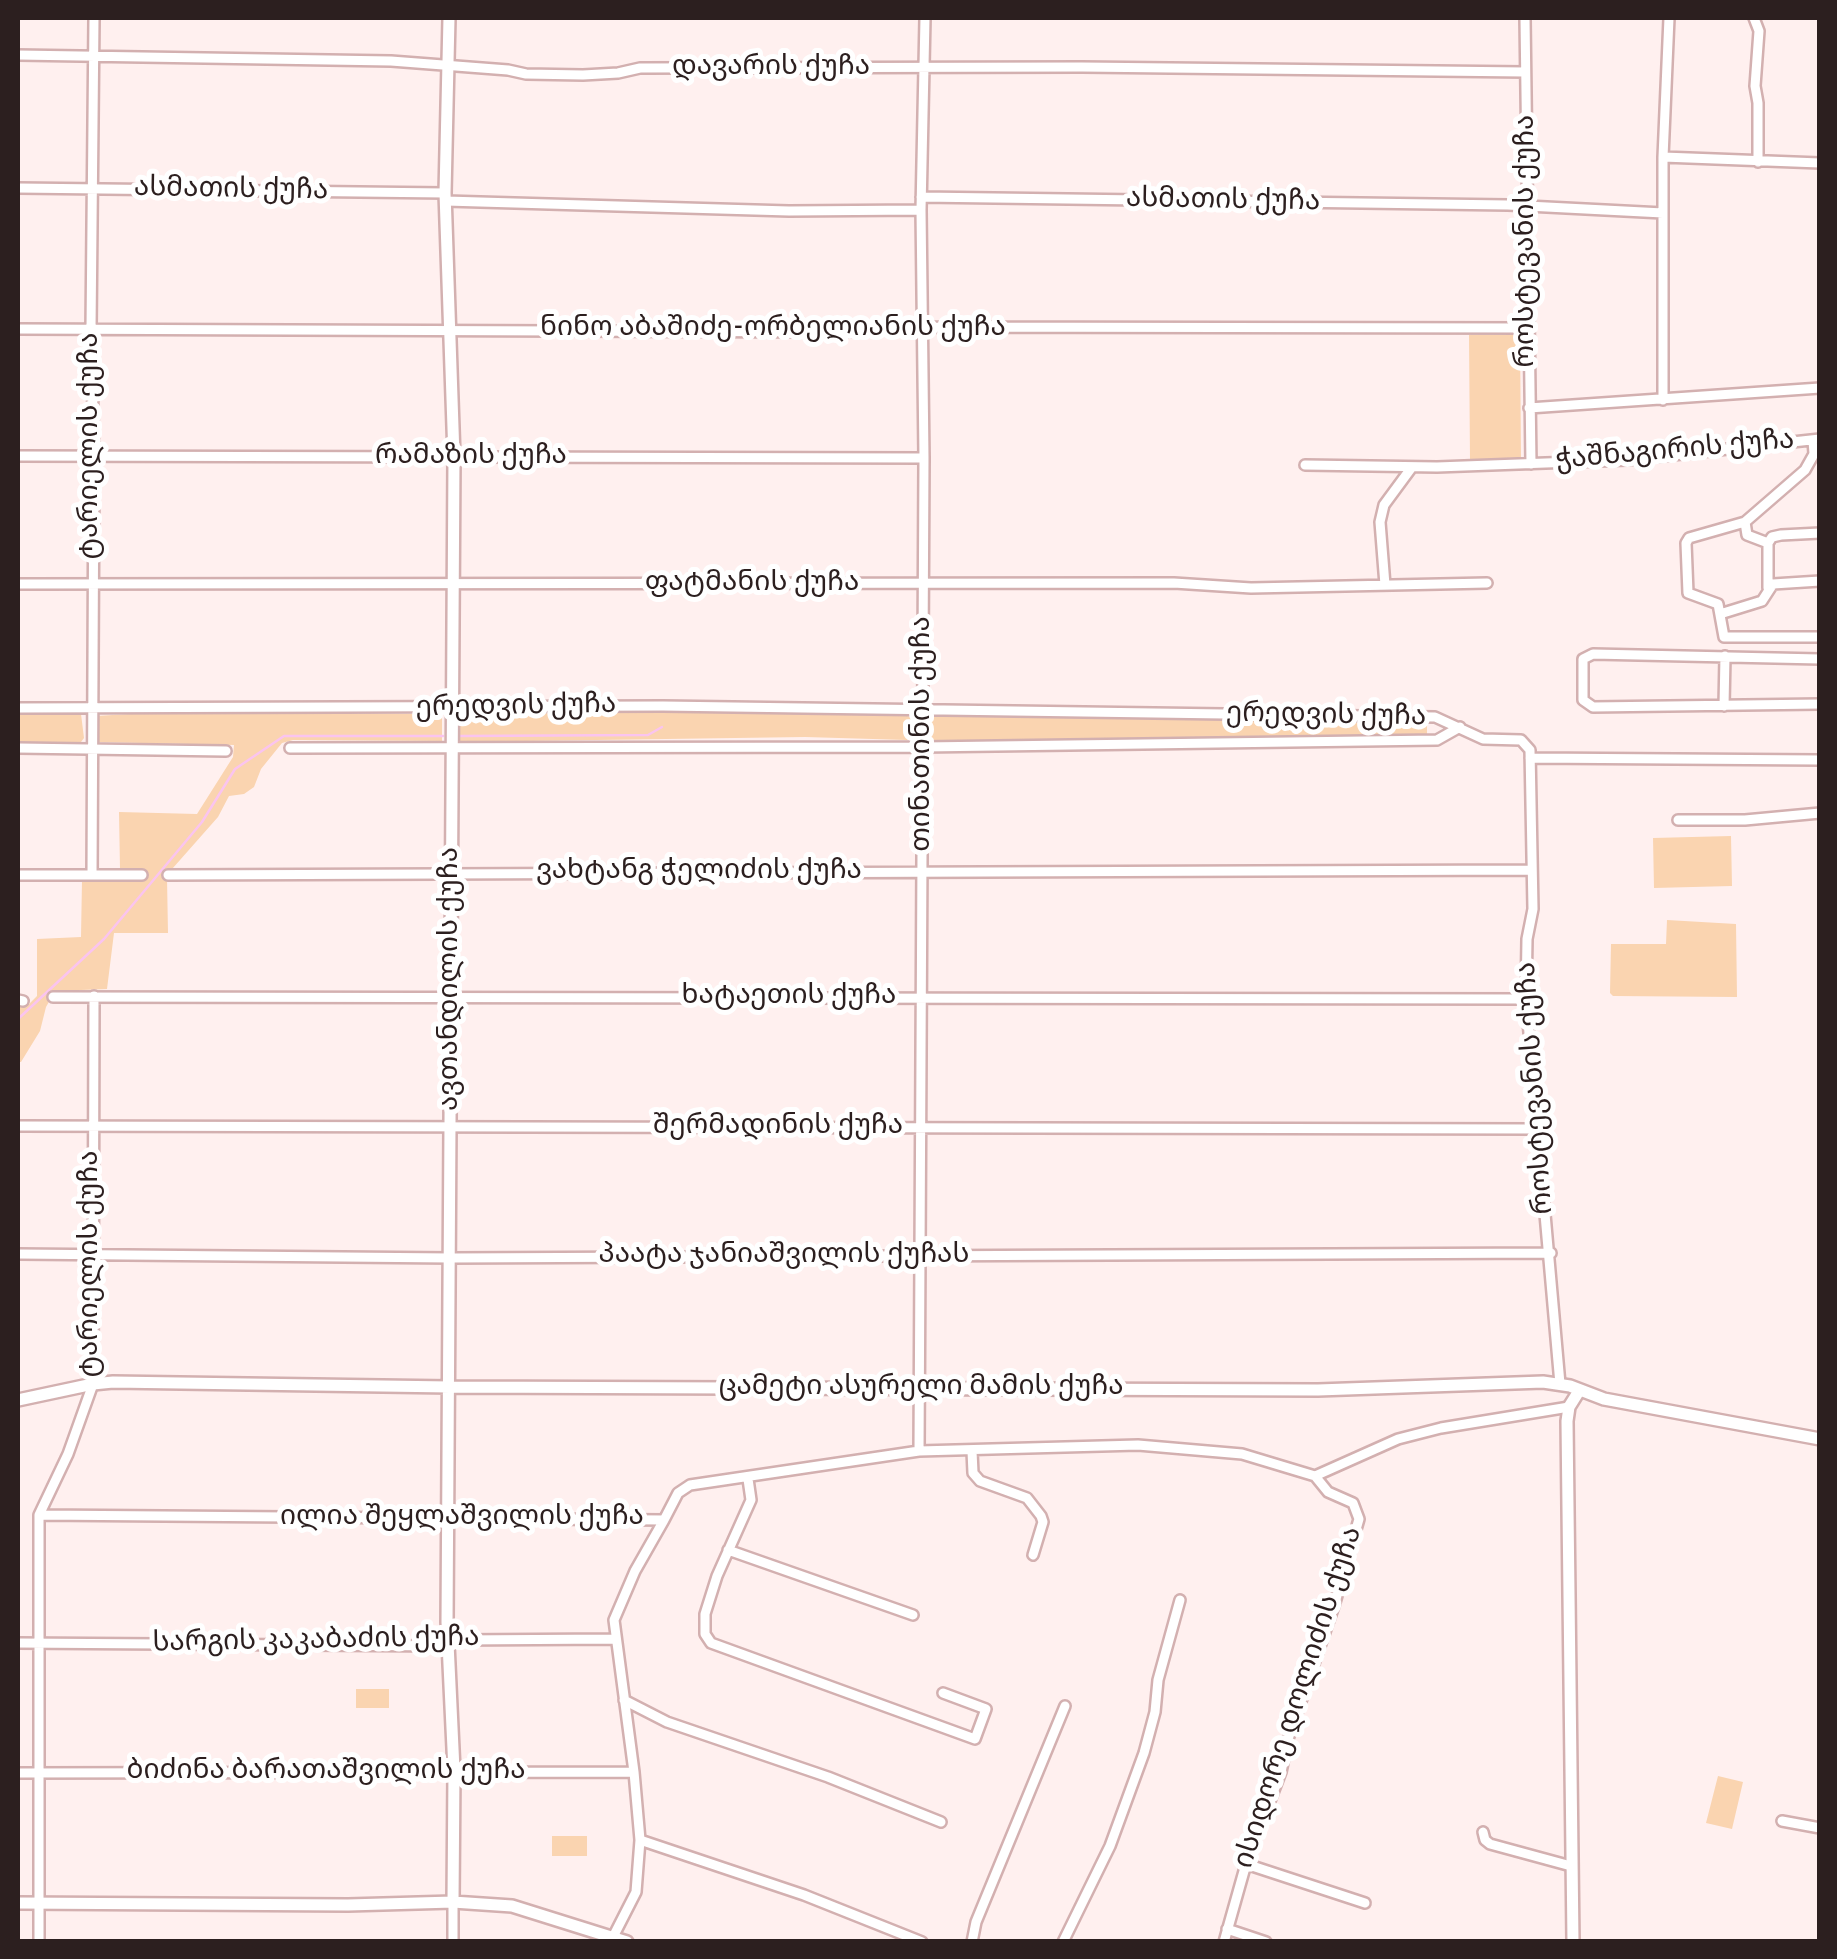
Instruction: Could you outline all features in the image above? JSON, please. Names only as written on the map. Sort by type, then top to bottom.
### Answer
[{"type":"street","name":"ტარიელის ქუჩა","points":[[92,875],[94,18]]},
{"type":"street","name":"ავთანდილის ქუჩა","points":[[449,18],[445,197],[454,457],[447,1646],[454,1770],[453,1942]]},
{"type":"street","name":"თინათინის ქუჩა","points":[[918,1451],[924,582],[921,197],[925,18]]},
{"type":"street","name":"როსტევანის ქუჩა","points":[[1525,18],[1530,464]]},
{"type":"street","points":[[1663,400],[1668,18]]},
{"type":"street","points":[[1754,18],[1759,32],[1754,86],[1758,103],[1758,162]]},
{"type":"street","name":"დავარის ქუჩა","points":[[18,55],[294,58],[583,75],[618,74],[640,68],[1096,67],[1525,72]]},
{"type":"street","points":[[1664,158],[1820,164]]},
{"type":"street","name":"ასმათის ქუჩა","points":[[18,188],[445,197],[789,211],[921,210]]},
{"type":"street","name":"ასმათის ქუჩა","points":[[921,197],[1526,206],[1663,213]]},
{"type":"street","name":"ნინო აბაშიძე-ორბელიანის ქუჩა","points":[[18,329],[838,332],[921,327],[1528,328]]},
{"type":"street","points":[[1528,408],[1820,388]]},
{"type":"street","points":[[1816,440],[1805,470],[1744,522],[1746,535],[1768,542],[1781,534],[1820,533]]},
{"type":"street","name":"ჭაშნაგირის ქუჩა","points":[[1305,464],[1412,467],[1627,460],[1816,440]]},
{"type":"street","name":"რამაზის ქუჩა","points":[[18,456],[924,458]]},
{"type":"street","points":[[1384,585],[1380,522],[1384,505],[1412,467]]},
{"type":"street","points":[[1724,706],[1719,656],[1724,637],[1718,604],[1688,593],[1686,543],[1689,538],[1744,522]]},
{"type":"street","points":[[1720,614],[1756,604],[1766,596],[1768,542]]},
{"type":"street","points":[[1768,588],[1780,582],[1820,581]]},
{"type":"street","name":"ფატმანის ქუჩა","points":[[18,584],[1174,582],[1251,588],[1487,584]]},
{"type":"street","points":[[1724,637],[1820,637]]},
{"type":"street","points":[[1820,659],[1586,655],[1582,659],[1584,703],[1593,707],[1820,704]]},
{"type":"street","name":"ერედვის ქუჩა","points":[[18,708],[663,706],[1435,717],[1460,727]]},
{"type":"street","points":[[1460,727],[1483,738],[1521,740],[1528,744],[1530,758],[1820,760]]},
{"type":"street","name":"ერედვის ქუჩა","points":[[290,748],[923,747],[1437,740],[1460,727]]},
{"type":"street","points":[[18,748],[226,751]]},
{"type":"street","name":"როსტევანის ქუჩა","points":[[1530,758],[1533,909],[1526,939],[1526,1000],[1560,1384]]},
{"type":"street","points":[[1678,820],[1761,819],[1820,813]]},
{"type":"street","name":"ვახტანგ ჭელიძის ქუჩა","points":[[168,875],[1530,870]]},
{"type":"street","points":[[18,875],[142,874]]},
{"type":"street","name":"ტარიელის ქუჩა","points":[[39,1942],[39,1515],[68,1454],[93,1384],[94,996]]},
{"type":"street","name":"ხატაეთის ქუჩა","points":[[53,997],[1526,1000]]},
{"type":"street","name":"შერმადინის ქუჩა","points":[[18,1126],[1538,1129]]},
{"type":"street","name":"პაატა ჯანიაშვილის ქუჩას","points":[[18,1254],[451,1258],[1550,1254]]},
{"type":"street","name":"ცამეტი ასურელი მამის ქუჩა","points":[[18,1400],[93,1384],[1318,1390],[1560,1384],[1604,1399],[1820,1439]]},
{"type":"street","points":[[1574,1942],[1569,1407],[1580,1392]]},
{"type":"street","points":[[1315,1476],[1398,1440],[1441,1428],[1569,1407]]},
{"type":"street","name":"ილია შეყლაშვილის ქუჩა","points":[[39,1515],[664,1520],[678,1494],[690,1485],[918,1451],[1165,1447],[1242,1454],[1315,1476]]},
{"type":"street","points":[[972,1450],[973,1473],[980,1481],[1027,1498],[1040,1516],[1043,1522],[1032,1555]]},
{"type":"street","name":"ისიდორე დოლიძის ქუჩა","points":[[1224,1942],[1359,1518],[1353,1503],[1328,1492],[1315,1476]]},
{"type":"street","points":[[748,1478],[751,1500],[705,1614],[704,1634],[711,1643],[975,1738],[986,1709],[943,1694]]},
{"type":"street","points":[[612,1939],[636,1892],[640,1840],[614,1620],[664,1520]]},
{"type":"street","points":[[728,1550],[914,1615]]},
{"type":"street","points":[[1063,1942],[1110,1846],[1144,1753],[1158,1680],[1180,1600]]},
{"type":"street","name":"სარგის კაკაბაძის ქუჩა","points":[[18,1643],[447,1646],[458,1640],[614,1639]]},
{"type":"street","points":[[624,1700],[667,1722],[828,1777],[941,1822]]},
{"type":"street","points":[[972,1942],[976,1922],[1065,1706]]},
{"type":"street","name":"ბიძინა ბარათაშვილის ქუჩა","points":[[18,1773],[634,1772]]},
{"type":"street","points":[[1782,1822],[1820,1828]]},
{"type":"street","points":[[1483,1832],[1490,1844],[1571,1866]]},
{"type":"street","points":[[640,1840],[804,1895],[922,1942]]},
{"type":"street","points":[[1246,1864],[1365,1903]]},
{"type":"street","points":[[18,1903],[453,1902],[512,1906],[627,1942]]},
{"type":"street","points":[[1228,1929],[1266,1942]]},
{"type":"shaded area","points":[[1469,335],[1520,335],[1521,460],[1470,461]]},
{"type":"shaded area","points":[[18,713],[81,714],[84,738],[81,742],[18,742]]},
{"type":"shaded area","points":[[893,713],[912,717],[914,734],[907,740],[805,737],[457,742],[459,714]]},
{"type":"shaded area","points":[[442,714],[442,741],[282,743],[261,769],[254,787],[244,794],[229,796],[218,817],[165,877],[168,933],[114,933],[107,989],[55,991],[40,1031],[18,1062],[18,1005],[28,1005],[37,996],[37,939],[81,937],[82,880],[134,878],[134,869],[120,869],[119,812],[197,814],[233,757],[234,745],[96,742],[96,716]]},
{"type":"shaded area","points":[[930,715],[1427,722],[1427,735],[994,741],[928,738]]},
{"type":"shaded area","points":[[1731,836],[1732,886],[1654,888],[1653,838]]},
{"type":"shaded area","points":[[1667,920],[1736,924],[1737,997],[1610,993],[1611,944],[1666,944]]},
{"type":"shaded area","points":[[356,1689],[389,1689],[389,1708],[356,1708]]},
{"type":"shaded area","points":[[1718,1776],[1743,1782],[1732,1829],[1706,1823]]},
{"type":"shaded area","points":[[552,1836],[587,1836],[587,1856],[552,1856]]},
{"type":"waterway","points":[[460,736],[648,735],[662,727]]},
{"type":"waterway","points":[[18,1019],[104,939],[202,822],[235,769],[284,736],[443,736]]}]
